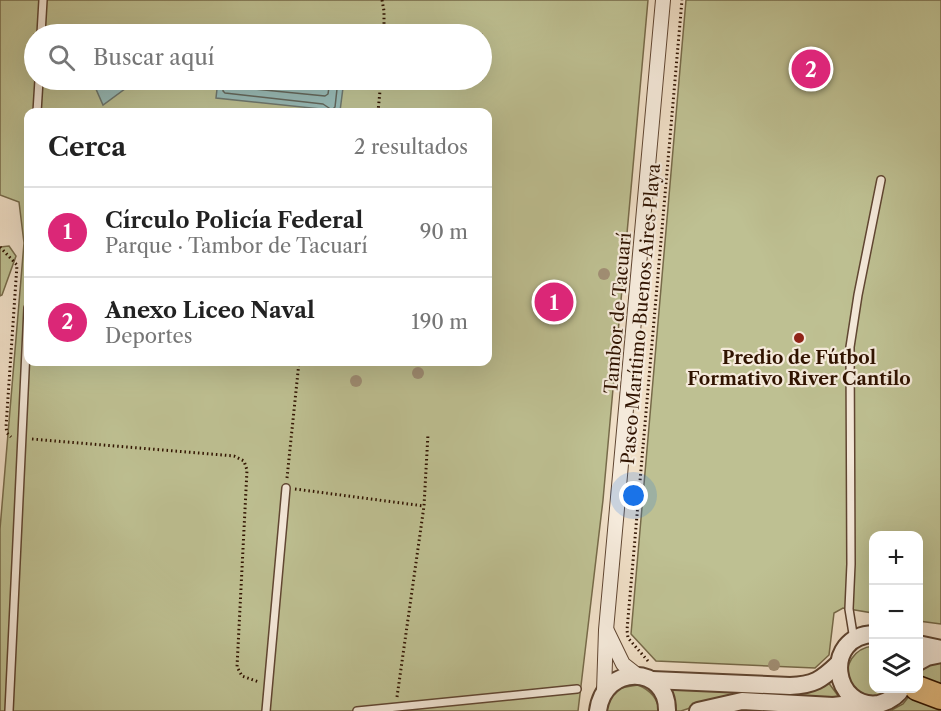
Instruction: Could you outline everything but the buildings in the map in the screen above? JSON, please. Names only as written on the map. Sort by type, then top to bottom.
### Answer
[{"type":"highway","points":[[923,690],[941,697]]},
{"type":"street","name":"Tambor de Tacuarí","points":[[604,691],[606,630],[663,0]]},
{"type":"street","points":[[606,630],[623,664],[649,673],[790,686],[808,685],[822,678],[838,664],[844,651],[854,640],[869,635]]},
{"type":"street","points":[[923,646],[941,651]]},
{"type":"street","points":[[923,659],[941,651]]},
{"type":"street","points":[[838,664],[839,680],[847,694],[860,703]]},
{"type":"street","points":[[598,711],[604,691],[619,679],[649,673]]},
{"type":"street","points":[[649,673],[665,695],[667,711]]},
{"type":"street","points":[[698,711],[742,701],[833,706],[860,703],[874,705],[889,701],[897,693]]},
{"type":"lane","points":[[42,24],[44,0]]},
{"type":"lane","points":[[37,108],[38,90]]},
{"type":"lane","points":[[854,640],[849,609],[851,564],[850,347],[881,180]]},
{"type":"lane","points":[[9,711],[25,366]]},
{"type":"lane","points":[[266,711],[286,488]]},
{"type":"lane","points":[[357,711],[577,688]]},
{"type":"path","points":[[382,0],[384,24]]},
{"type":"path","name":"Paseo Marítimo Buenos Aires Playa","points":[[649,673],[647,661],[628,638],[627,630],[682,0]]},
{"type":"path","points":[[378,108],[380,90]]},
{"type":"path","points":[[0,247],[17,265],[6,427],[11,437],[234,456],[243,461],[247,470],[237,667],[242,676],[267,685]]},
{"type":"path","points":[[299,366],[286,488],[424,506]]},
{"type":"path","points":[[395,708],[424,506],[428,434]]},
{"type":"green space","points":[[0,0],[648,0],[603,500],[578,711],[0,711],[0,529],[24,243],[19,202],[0,195]]},
{"type":"green space","name":"Predio de Fútbol Formativo River Cantilo","points":[[686,0],[941,0],[941,624],[923,622],[923,531],[869,531],[869,612],[843,608],[834,613],[829,655],[815,668],[656,661],[631,634]]},
{"type":"green space","points":[[9,246],[16,256],[0,296],[0,247]]},
{"type":"green space","points":[[869,647],[869,693],[888,693],[883,696],[864,696],[853,689],[850,683],[849,664],[856,654]]},
{"type":"green space","points":[[941,660],[941,690],[923,684],[923,670]]},
{"type":"green space","points":[[828,682],[839,697],[702,704],[681,711],[673,711],[668,688]]},
{"type":"green space","points":[[638,685],[653,695],[659,711],[605,711],[612,694],[624,687]]},
{"type":"green space","points":[[910,695],[941,704],[941,711],[890,711],[903,704]]},
{"type":"water","points":[[96,90],[123,90],[103,105]]},
{"type":"water","points":[[217,90],[343,90],[340,108],[311,108],[216,98]]},
{"type":"place","name":"Anexo Liceo Naval","points":[[811,69]]},
{"type":"place","name":"Círculo Policía Federal","points":[[554,302]]},
{"type":"place","name":"Predio de Fútbol Formativo River Cantilo","points":[[799,338]]}]
